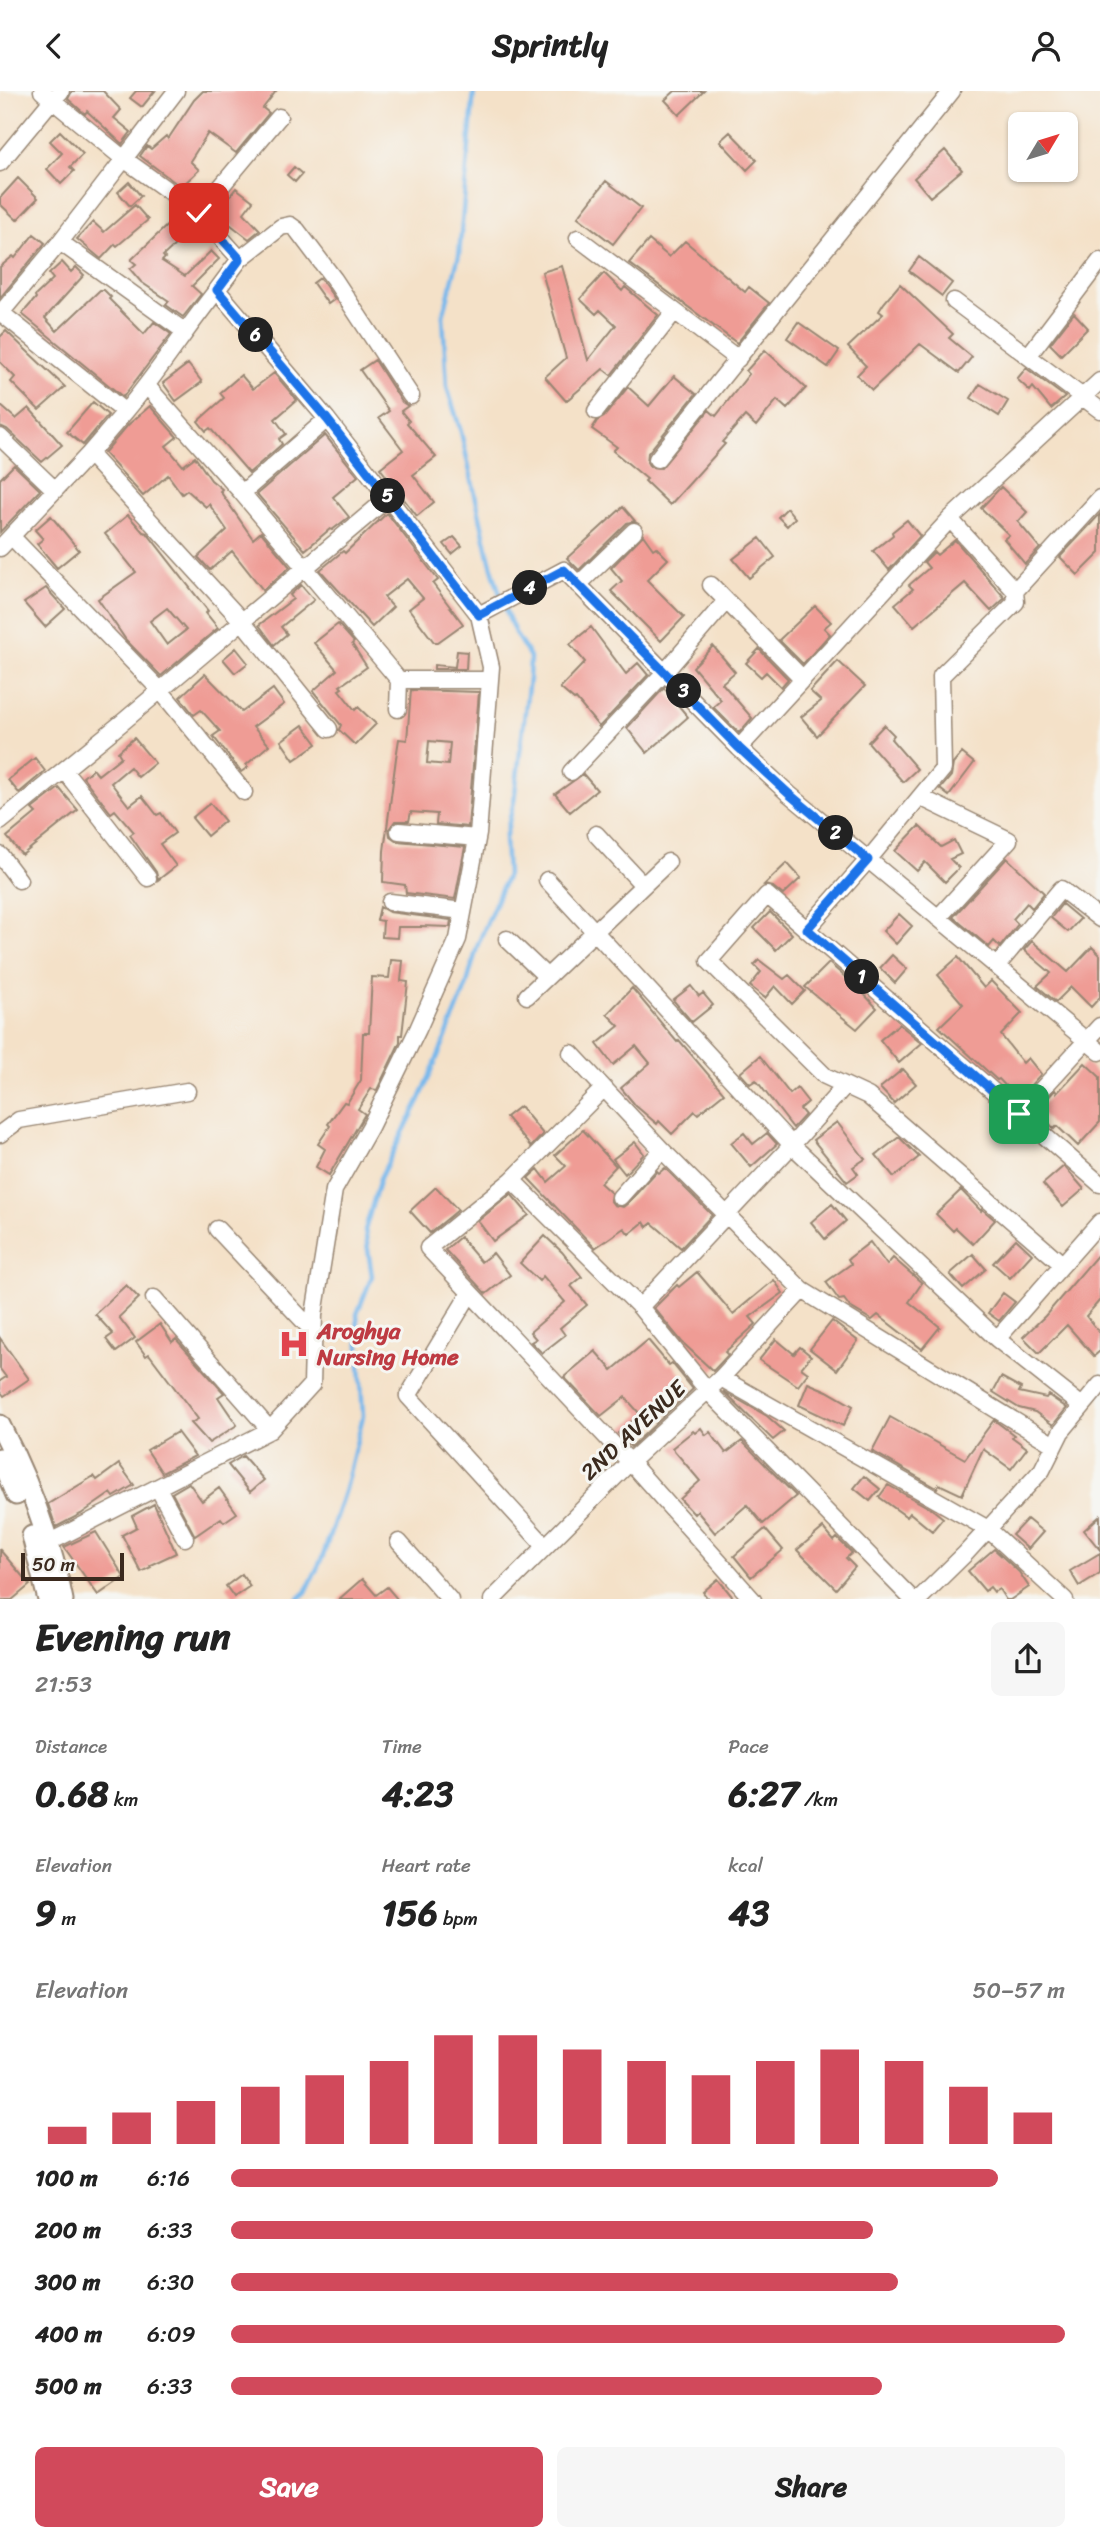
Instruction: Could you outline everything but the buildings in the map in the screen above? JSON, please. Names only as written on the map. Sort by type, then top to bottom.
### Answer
[{"type":"main road","points":[[0,1425],[48,1543],[51,1595]]},
{"type":"main road","points":[[0,1458],[20,1504],[51,1595]]},
{"type":"street","points":[[125,412],[0,312],[60,242],[176,91]]},
{"type":"street","points":[[657,459],[952,91]]},
{"type":"street","points":[[0,163],[52,94],[124,159],[199,213],[240,259]]},
{"type":"street","points":[[199,213],[279,117]]},
{"type":"street","points":[[244,792],[160,690],[6,543],[89,454],[147,386],[184,331],[240,259],[281,227],[290,225],[297,230],[334,279],[411,396]]},
{"type":"street","points":[[578,238],[738,359]]},
{"type":"street","points":[[60,242],[184,331]]},
{"type":"street","points":[[1029,355],[1100,261]]},
{"type":"street","points":[[48,1543],[270,1430],[312,1384],[314,1315],[334,1190],[370,1127],[458,939],[477,838],[491,667],[479,615],[327,419],[217,290]]},
{"type":"street","points":[[954,301],[1100,410]]},
{"type":"street","points":[[596,411],[674,312]]},
{"type":"street","points":[[739,748],[950,519],[1100,381]]},
{"type":"street","points":[[147,386],[242,493],[399,680],[398,709]]},
{"type":"street","points":[[242,493],[327,419]]},
{"type":"street","points":[[0,437],[54,489]]},
{"type":"street","points":[[89,454],[241,620],[329,729]]},
{"type":"street","points":[[0,822],[389,497]]},
{"type":"street","points":[[1015,591],[1100,498]]},
{"type":"street","points":[[807,929],[943,769],[941,676],[1016,602],[1015,591],[950,519]]},
{"type":"street","points":[[578,585],[634,531]]},
{"type":"street","points":[[479,615],[564,570],[739,748],[789,794],[1100,1052]]},
{"type":"street","points":[[711,586],[803,679]]},
{"type":"street","points":[[571,772],[666,672],[726,601]]},
{"type":"street","points":[[399,680],[490,680]]},
{"type":"street","points":[[64,770],[148,878]]},
{"type":"street","points":[[920,797],[1009,840],[938,918]]},
{"type":"street","points":[[399,831],[477,838]]},
{"type":"street","points":[[596,834],[643,885]]},
{"type":"street","points":[[0,855],[19,880]]},
{"type":"street","points":[[527,996],[668,862]]},
{"type":"street","points":[[547,880],[792,1145],[997,1339],[1082,1406]]},
{"type":"street","points":[[997,966],[1061,889],[1100,919]]},
{"type":"street","points":[[1062,1264],[868,1096],[825,1076],[709,961],[767,895],[1100,1184]]},
{"type":"street","points":[[390,902],[463,911]]},
{"type":"street","points":[[507,939],[547,977]]},
{"type":"street","points":[[1019,1114],[1100,1026]]},
{"type":"street","points":[[570,1053],[662,1150],[802,1290],[1055,1445]]},
{"type":"street","points":[[640,1307],[844,1087]]},
{"type":"street","points":[[603,1089],[512,1180],[428,1248],[630,1462],[753,1599]]},
{"type":"street","points":[[0,1134],[19,1120],[187,1091]]},
{"type":"street","points":[[620,1197],[662,1150]]},
{"type":"street","points":[[512,1180],[640,1307],[708,1391],[916,1599],[988,1529],[1042,1470],[1061,1432],[1100,1385]]},
{"type":"street","points":[[997,1339],[1100,1222]]},
{"type":"street","points":[[217,1229],[313,1331]]},
{"type":"street","name":"2ND AVENUE","points":[[492,1599],[630,1462],[708,1391],[802,1290]]},
{"type":"street","points":[[470,1293],[408,1396],[545,1546]]},
{"type":"street","points":[[154,1298],[270,1430]]},
{"type":"street","points":[[721,1378],[988,1529],[1065,1599]]},
{"type":"street","points":[[158,1488],[185,1538]]},
{"type":"street","points":[[399,1542],[450,1599]]},
{"type":"waterway","points":[[474,91],[459,255],[443,316],[447,387],[461,432],[501,598]]},
{"type":"waterway","points":[[298,1599],[306,1592],[323,1556],[345,1489],[363,1416],[357,1314],[372,1276],[365,1230],[380,1178],[420,1099],[446,1037],[466,987],[478,944],[507,875],[505,839],[514,801],[530,657],[516,635],[504,607]]},
{"type":"place","name":"Aroghya Nursing Home","points":[[294,1344]]},
{"type":"route","points":[[199,213],[240,259],[217,290],[327,419],[479,615],[564,570],[739,748],[868,860],[807,929],[1019,1114]]}]
